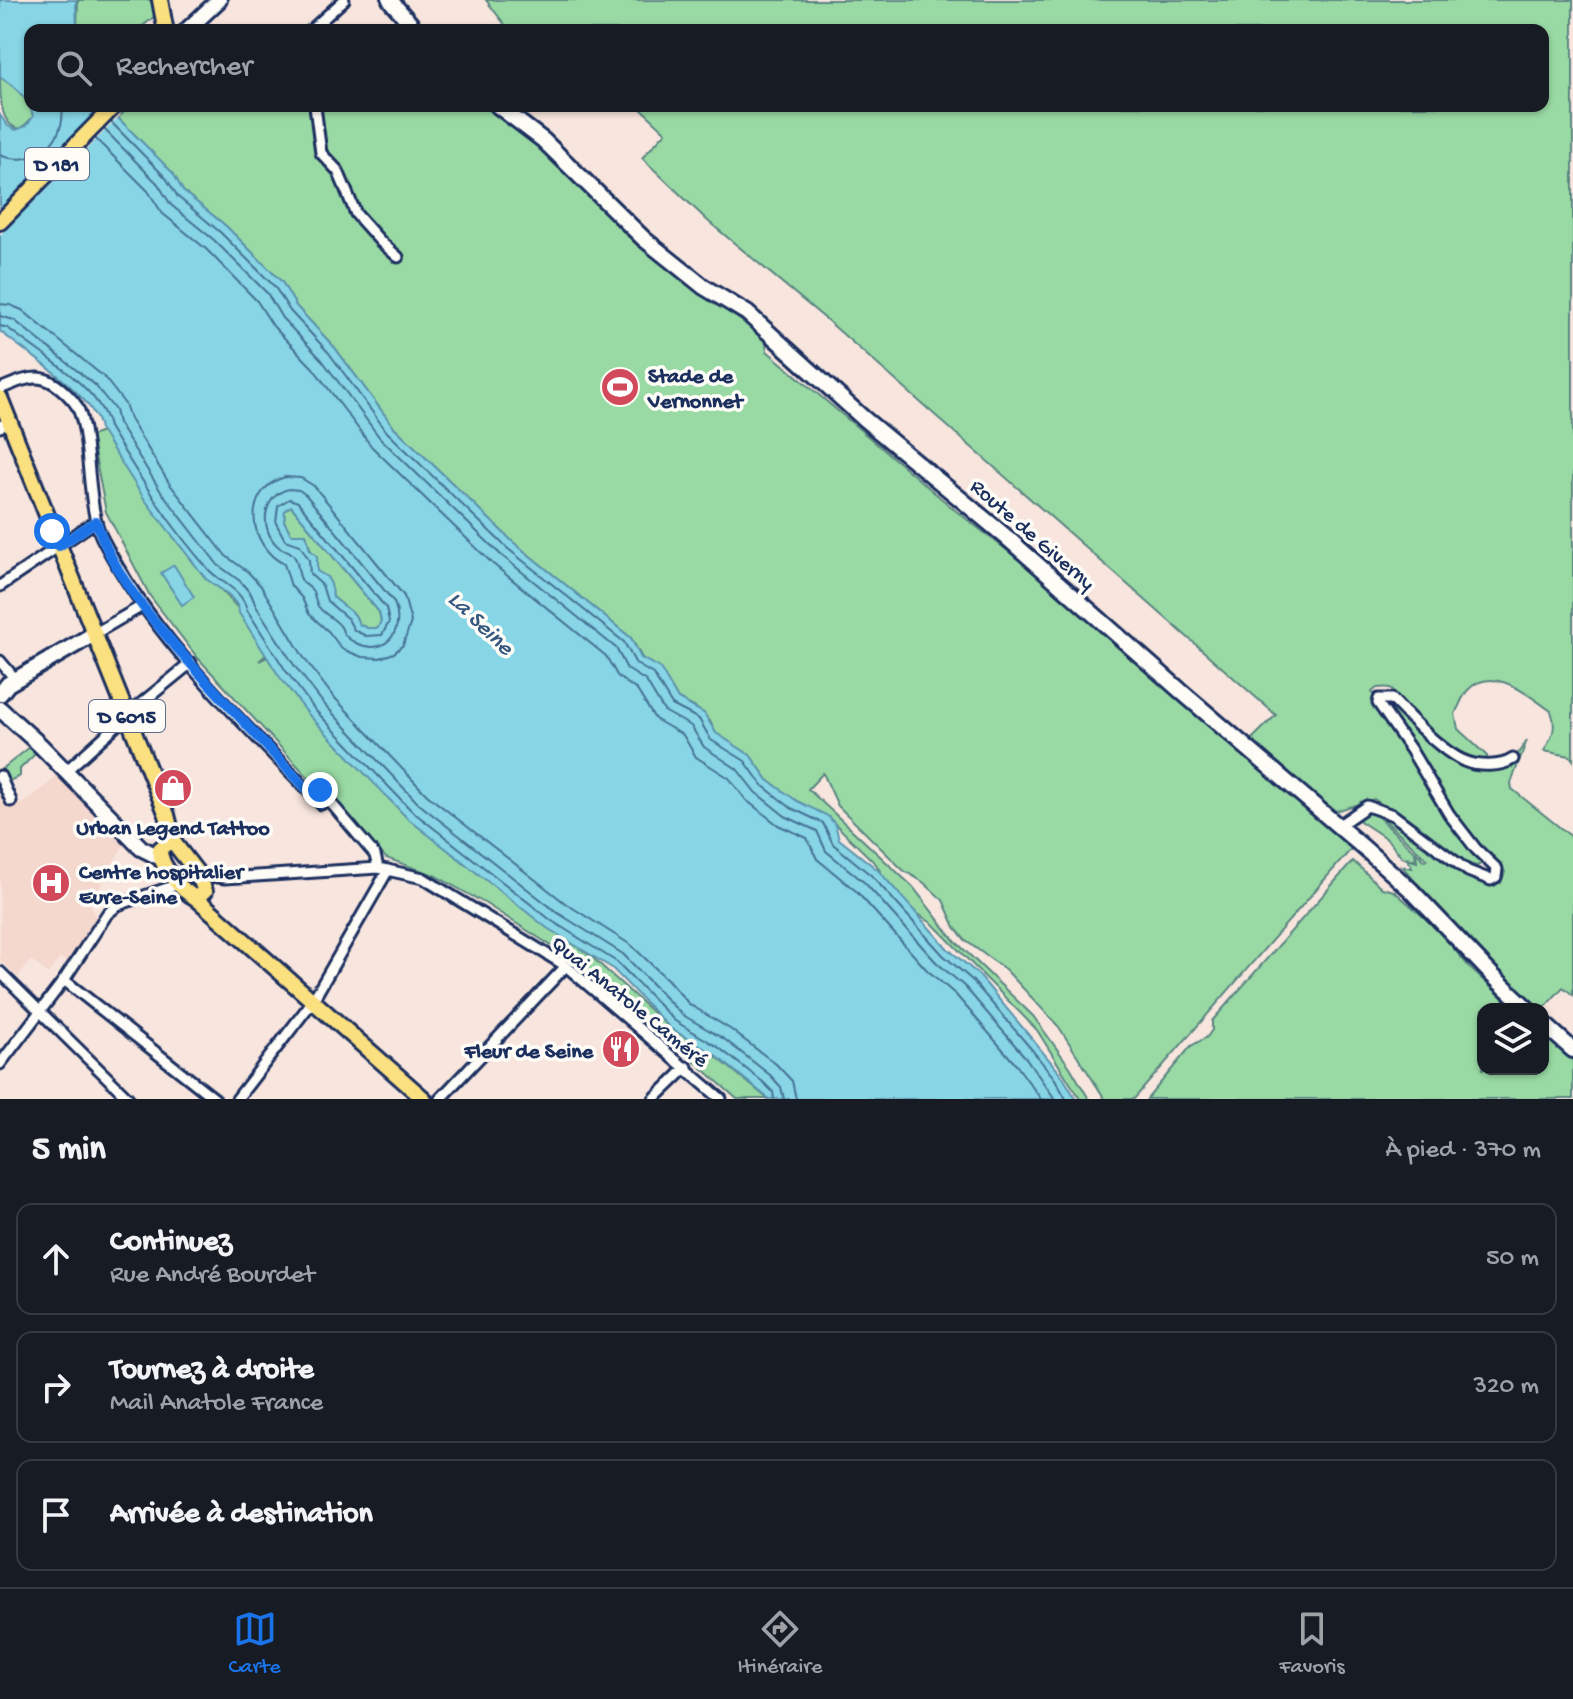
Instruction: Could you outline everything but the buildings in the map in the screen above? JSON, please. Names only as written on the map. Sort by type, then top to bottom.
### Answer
[{"type":"main road","points":[[160,0],[162,24]]},
{"type":"main road","points":[[193,24],[219,0]]},
{"type":"main road","points":[[390,0],[411,24]]},
{"type":"main road","name":"D 181","points":[[0,222],[108,112]]},
{"type":"main road","name":"Route de Giverny","points":[[506,112],[543,140],[644,239],[704,287],[747,313],[863,418],[1005,536],[1411,890],[1522,1003]]},
{"type":"main road","name":"D 6015","points":[[0,398],[125,717],[160,798],[164,848],[179,884],[201,895]]},
{"type":"main road","name":"D 6015","points":[[1,424],[21,452]]},
{"type":"main road","points":[[0,693],[16,680],[94,634]]},
{"type":"main road","points":[[0,709],[141,848],[164,848]]},
{"type":"main road","name":"D 6015","points":[[164,848],[198,874],[201,895],[211,909],[424,1099]]},
{"type":"main road","points":[[1549,1028],[1573,1050]]},
{"type":"main road","name":"D 6015","points":[[350,1034],[437,1099]]},
{"type":"street","points":[[318,24],[344,0]]},
{"type":"street","points":[[316,112],[321,153],[338,171],[356,214],[398,257]]},
{"type":"street","points":[[0,389],[34,376],[55,385],[78,408],[96,521],[103,540],[142,606],[321,804],[320,790],[375,855],[383,869],[312,1002],[237,1099]]},
{"type":"street","points":[[0,586],[96,521]]},
{"type":"street","points":[[94,634],[142,606]]},
{"type":"street","points":[[0,661],[16,680]]},
{"type":"street","points":[[66,771],[191,663]]},
{"type":"street","points":[[1338,826],[1367,806],[1380,808],[1468,871],[1491,880],[1496,877],[1497,869],[1476,849],[1449,814],[1411,750],[1382,712],[1379,699],[1392,699],[1465,762],[1497,766],[1513,759]]},
{"type":"street","points":[[0,776],[11,801]]},
{"type":"street","name":"Quai Anatole Caméré","points":[[198,874],[225,878],[383,869],[423,878],[566,966],[721,1099]]},
{"type":"street","points":[[201,895],[215,881],[225,878]]},
{"type":"street","points":[[0,1064],[64,980],[107,914],[130,900],[179,884]]},
{"type":"street","points":[[437,1099],[566,966]]},
{"type":"street","points":[[0,972],[129,1099]]},
{"type":"street","points":[[64,980],[215,1099]]},
{"type":"street","points":[[654,1099],[687,1067]]},
{"type":"shaded area","name":"Centre hospitalier Eure-Seine","points":[[54,774],[126,842],[91,905],[96,918],[88,935],[69,963],[60,958],[48,974],[31,960],[18,977],[0,960],[0,798],[3,797],[8,807],[20,805],[54,778]]},
{"type":"green space","points":[[78,0],[151,0],[155,16],[145,24],[77,24]]},
{"type":"green space","points":[[486,0],[1573,0],[1573,760],[1570,756],[1544,751],[1553,731],[1551,711],[1510,684],[1487,680],[1477,683],[1465,693],[1455,714],[1458,729],[1487,756],[1487,760],[1454,748],[1404,706],[1392,689],[1377,688],[1372,692],[1379,709],[1482,858],[1481,864],[1469,864],[1374,799],[1336,811],[1247,744],[1276,715],[828,321],[709,222],[642,158],[666,132],[644,112],[1549,112],[1549,24],[504,24]]},
{"type":"green space","points":[[0,77],[21,94],[24,112],[32,112],[33,117],[21,129],[14,127],[5,117]]},
{"type":"green space","points":[[124,112],[493,112],[543,148],[628,236],[676,276],[765,337],[767,351],[955,510],[1030,568],[1352,848],[1134,1099],[1105,1099],[1059,1027],[1006,970],[966,941],[955,927],[943,900],[903,870],[838,806],[823,773],[808,789],[913,887],[954,940],[1033,1016],[1089,1099],[1080,1099],[1037,1030],[933,924],[914,911],[889,886],[876,864],[828,817],[797,802],[768,780],[750,755],[715,733],[710,721],[696,708],[678,699],[662,673],[642,658],[631,638],[513,542],[393,426],[335,348],[296,306],[282,282],[226,226],[183,191],[173,173],[118,118]]},
{"type":"green space","points":[[103,432],[178,543],[237,607],[268,653],[259,661],[267,657],[299,701],[423,830],[525,910],[592,957],[670,1028],[713,1054],[768,1099],[737,1099],[683,1052],[650,1031],[641,1018],[572,959],[434,875],[386,858],[197,657],[150,596],[106,512],[91,436]]},
{"type":"green space","points":[[291,506],[379,612],[381,621],[378,628],[359,624],[355,615],[333,597],[327,577],[317,572],[306,534],[291,534],[284,521],[285,510]]},
{"type":"green space","points":[[1387,700],[1460,761],[1511,764],[1527,740],[1511,783],[1512,789],[1573,838],[1573,995],[1563,987],[1548,1003],[1530,1003],[1448,920],[1402,866],[1412,868],[1408,859],[1417,862],[1416,852],[1425,861],[1427,859],[1379,815],[1382,810],[1476,878],[1501,883],[1505,872],[1472,837],[1385,705]]},
{"type":"green space","points":[[30,747],[36,753],[20,769],[20,776],[7,782],[2,769]]},
{"type":"green space","points":[[1366,810],[1373,812],[1414,851],[1416,860],[1402,857],[1387,839],[1360,821],[1358,817]]},
{"type":"green space","points":[[1353,861],[1382,888],[1394,891],[1437,929],[1472,970],[1508,1003],[1477,1003],[1477,1075],[1549,1075],[1549,1038],[1573,1059],[1573,1099],[1147,1099],[1191,1046],[1207,1037],[1212,1030],[1212,1021]]},
{"type":"water","points":[[0,0],[76,0],[77,24],[24,24],[24,98],[0,77]]},
{"type":"water","name":"La Seine","points":[[32,112],[111,112],[117,117],[173,173],[183,191],[226,226],[282,282],[296,306],[335,348],[393,426],[513,542],[631,638],[641,658],[660,668],[678,699],[704,713],[716,733],[750,755],[768,780],[797,801],[828,816],[835,824],[839,839],[878,870],[948,949],[978,974],[1061,1074],[1076,1099],[769,1099],[714,1054],[670,1028],[612,968],[547,928],[407,818],[309,715],[279,676],[239,613],[238,606],[229,595],[206,579],[145,500],[86,403],[58,376],[0,331],[0,115],[8,126],[16,130],[26,126],[33,117]],"holes":[[[291,506],[379,612],[381,621],[378,628],[367,628],[359,624],[355,615],[333,597],[327,577],[317,571],[317,556],[310,550],[306,534],[291,534],[284,521],[285,510]]]},
{"type":"water","points":[[174,565],[194,597],[182,605],[161,573]]},
{"type":"pier","points":[[95,112],[117,112],[121,115],[0,235],[0,209]]},
{"type":"place","name":"Stade de Vernonnet","points":[[620,387]]},
{"type":"place","name":"Urban Legend Tattoo","points":[[173,788]]},
{"type":"place","name":"Centre hospitalier Eure-Seine","points":[[51,883]]},
{"type":"place","name":"Fleur de Seine","points":[[621,1049]]},
{"type":"route","points":[[52,531],[59,546],[96,521],[103,540],[146,612],[241,720],[321,804],[320,790]]}]
